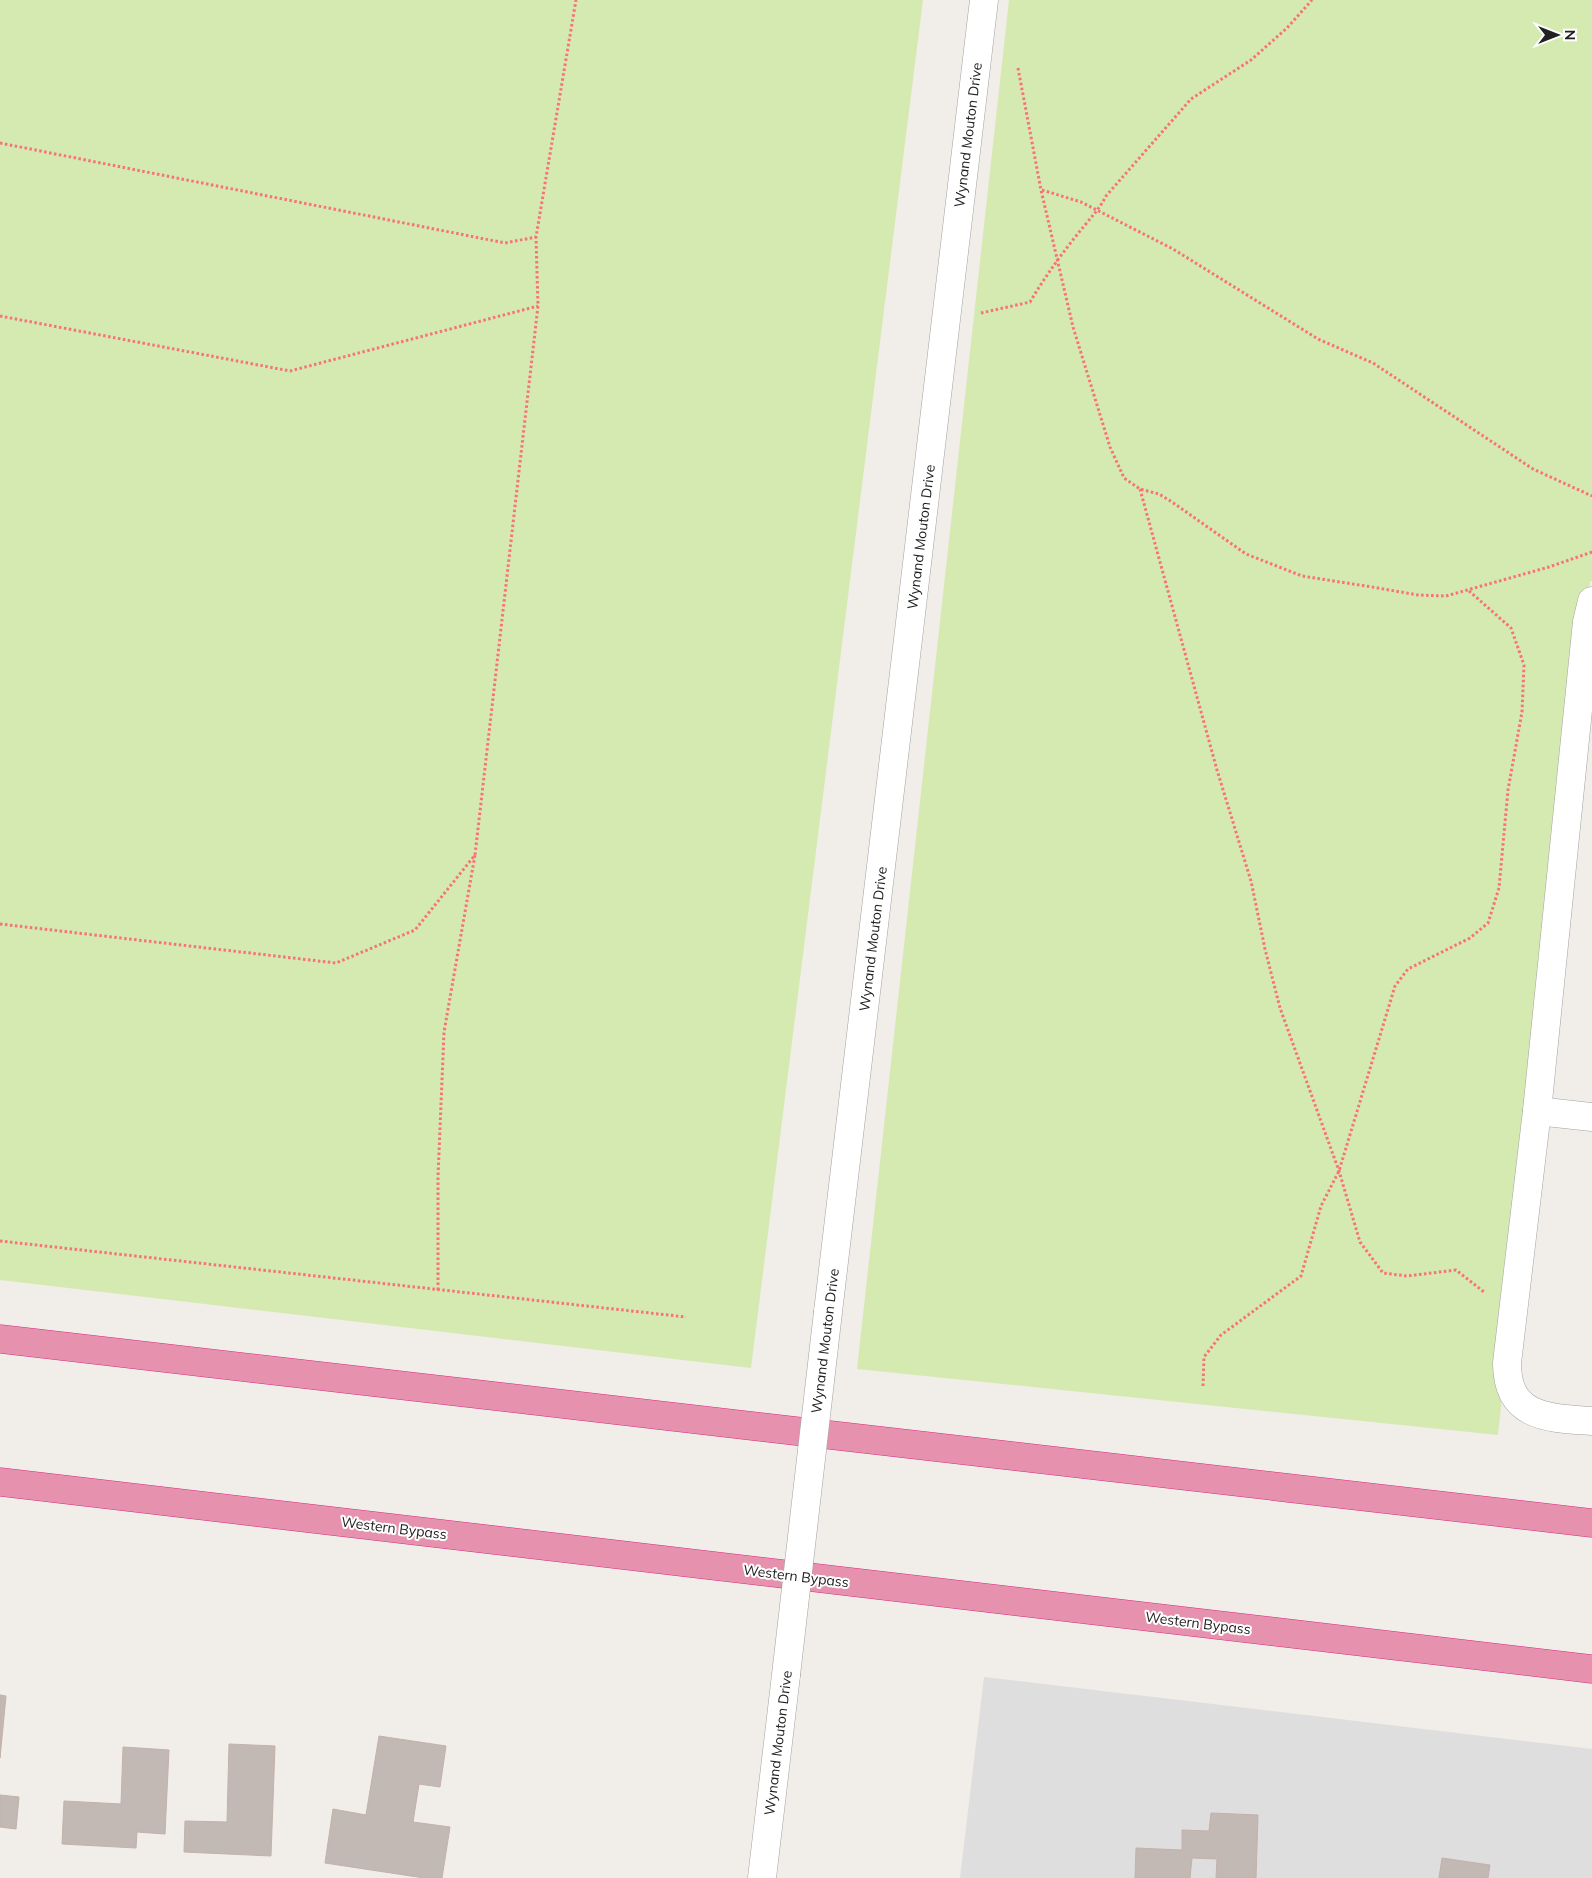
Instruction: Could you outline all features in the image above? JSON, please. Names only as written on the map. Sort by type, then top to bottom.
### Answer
[{"type":"highway","points":[[0,1339],[1592,1523]]},
{"type":"highway","name":"Western Bypass","points":[[0,1482],[1592,1669]]},
{"type":"street","name":"Wynand Mouton Drive","points":[[762,1878],[984,0]]},
{"type":"street","points":[[1592,601],[1587,622],[1538,1110],[1507,1363],[1507,1382],[1514,1397],[1540,1414],[1552,1418],[1592,1421]]},
{"type":"street","points":[[1538,1110],[1592,1117]]},
{"type":"path","points":[[438,1290],[438,1176],[444,1032],[475,855],[538,306],[536,237],[576,0]]},
{"type":"path","points":[[981,313],[1030,302],[1086,223],[1098,212],[1106,196],[1190,99],[1251,60],[1287,28],[1312,0]]},
{"type":"path","points":[[1018,68],[1041,190],[1073,327],[1110,447],[1124,478],[1140,489],[1166,498],[1246,554],[1302,576],[1418,595],[1446,596],[1549,567],[1592,552]]},
{"type":"path","points":[[0,143],[505,244],[536,237]]},
{"type":"path","points":[[1041,190],[1081,202],[1173,249],[1318,339],[1373,363],[1533,469],[1592,496]]},
{"type":"path","points":[[0,316],[290,371],[538,306]]},
{"type":"path","points":[[1140,489],[1217,770],[1251,881],[1280,1008],[1339,1171],[1360,1242],[1383,1273],[1407,1276],[1456,1270],[1491,1298]]},
{"type":"path","points":[[1203,1386],[1204,1356],[1221,1335],[1301,1276],[1321,1206],[1339,1171],[1396,986],[1408,969],[1470,938],[1488,923],[1499,888],[1508,790],[1522,712],[1524,666],[1511,628],[1468,590]]},
{"type":"path","points":[[0,924],[336,963],[415,930],[475,855]]},
{"type":"path","points":[[0,1241],[686,1317]]},
{"type":"shaded area","points":[[984,1677],[1592,1749],[1592,1878],[960,1878]]},
{"type":"green space","points":[[0,0],[923,0],[751,1368],[0,1280]]},
{"type":"green space","points":[[1009,0],[1592,0],[1592,581],[1590,581],[1498,1435],[857,1369]]},
{"type":"building","points":[[0,1695],[6,1696],[0,1758]]},
{"type":"building","points":[[379,1736],[446,1746],[440,1787],[419,1784],[413,1822],[450,1827],[442,1878],[424,1878],[325,1863],[333,1809],[366,1815]]},
{"type":"building","points":[[229,1744],[275,1746],[271,1856],[184,1852],[185,1821],[227,1822]]},
{"type":"building","points":[[123,1747],[169,1750],[165,1834],[137,1832],[136,1848],[62,1844],[64,1801],[121,1804]]},
{"type":"building","points":[[0,1795],[19,1797],[16,1829],[0,1827]]},
{"type":"building","points":[[1211,1813],[1258,1815],[1256,1878],[1216,1878],[1217,1859],[1192,1858],[1190,1878],[1135,1878],[1136,1848],[1182,1850],[1182,1830],[1209,1831]]},
{"type":"building","points":[[1442,1858],[1490,1865],[1488,1878],[1439,1878]]}]
